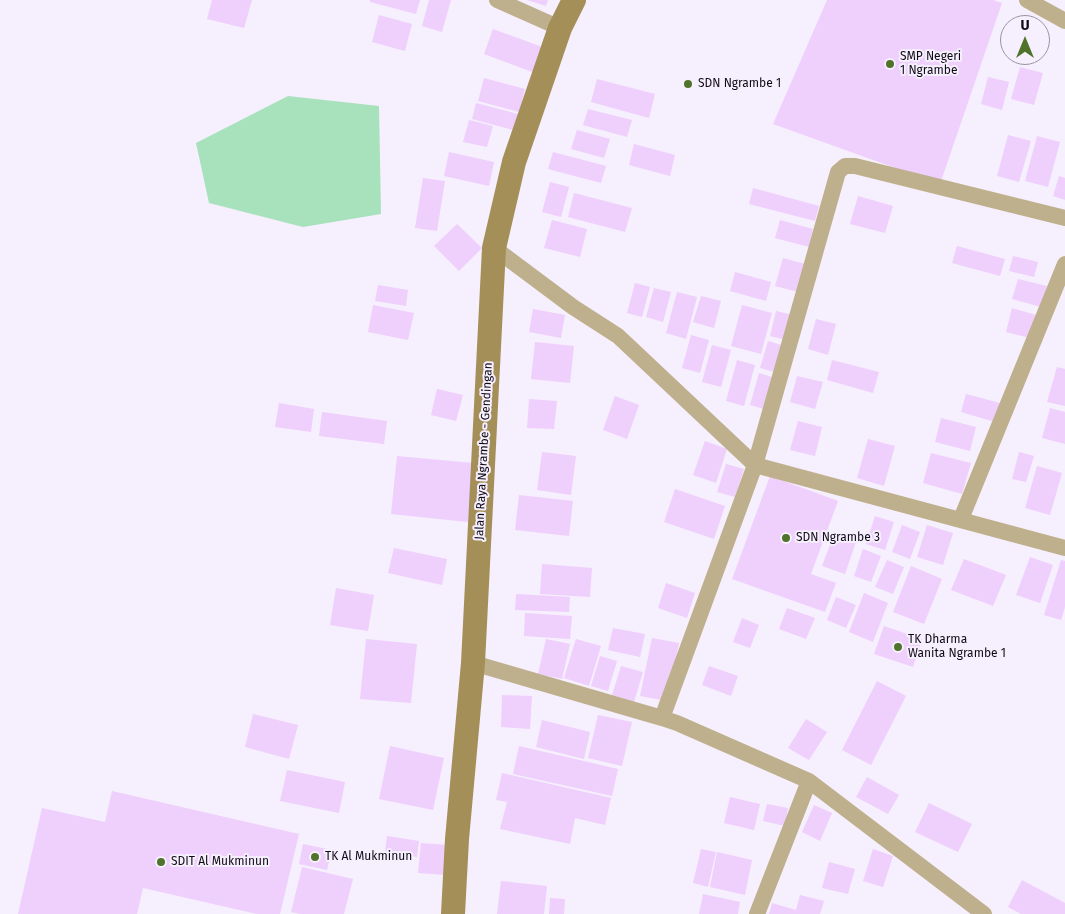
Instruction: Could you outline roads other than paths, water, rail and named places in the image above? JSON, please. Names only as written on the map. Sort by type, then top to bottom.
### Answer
[{"type":"main road","name":"Jalan Raya Ngrambe - Gendingan","points":[[453,914],[456,840],[472,663],[494,248],[514,162],[560,28],[574,0]]},
{"type":"street","points":[[497,0],[560,28]]},
{"type":"street","points":[[1027,0],[1065,21]]},
{"type":"street","points":[[662,718],[755,465],[838,172],[844,166],[855,166],[1065,218]]},
{"type":"street","points":[[494,248],[573,307],[618,336],[755,465],[1065,548]]},
{"type":"street","points":[[961,520],[1065,264]]},
{"type":"street","points":[[472,663],[677,723],[809,781],[984,914]]},
{"type":"street","points":[[756,914],[809,781]]},
{"type":"place","name":"SMP Negeri 1 Ngrambe","points":[[890,64]]},
{"type":"place","name":"SDN Ngrambe 1","points":[[688,84]]},
{"type":"place","name":"SDN Ngrambe 3","points":[[786,538]]},
{"type":"place","name":"TK Dharma Wanita Ngrambe 1","points":[[898,647]]},
{"type":"place","name":"TK Al Mukminun","points":[[315,857]]},
{"type":"place","name":"SDIT Al Mukminun","points":[[161,862]]}]
